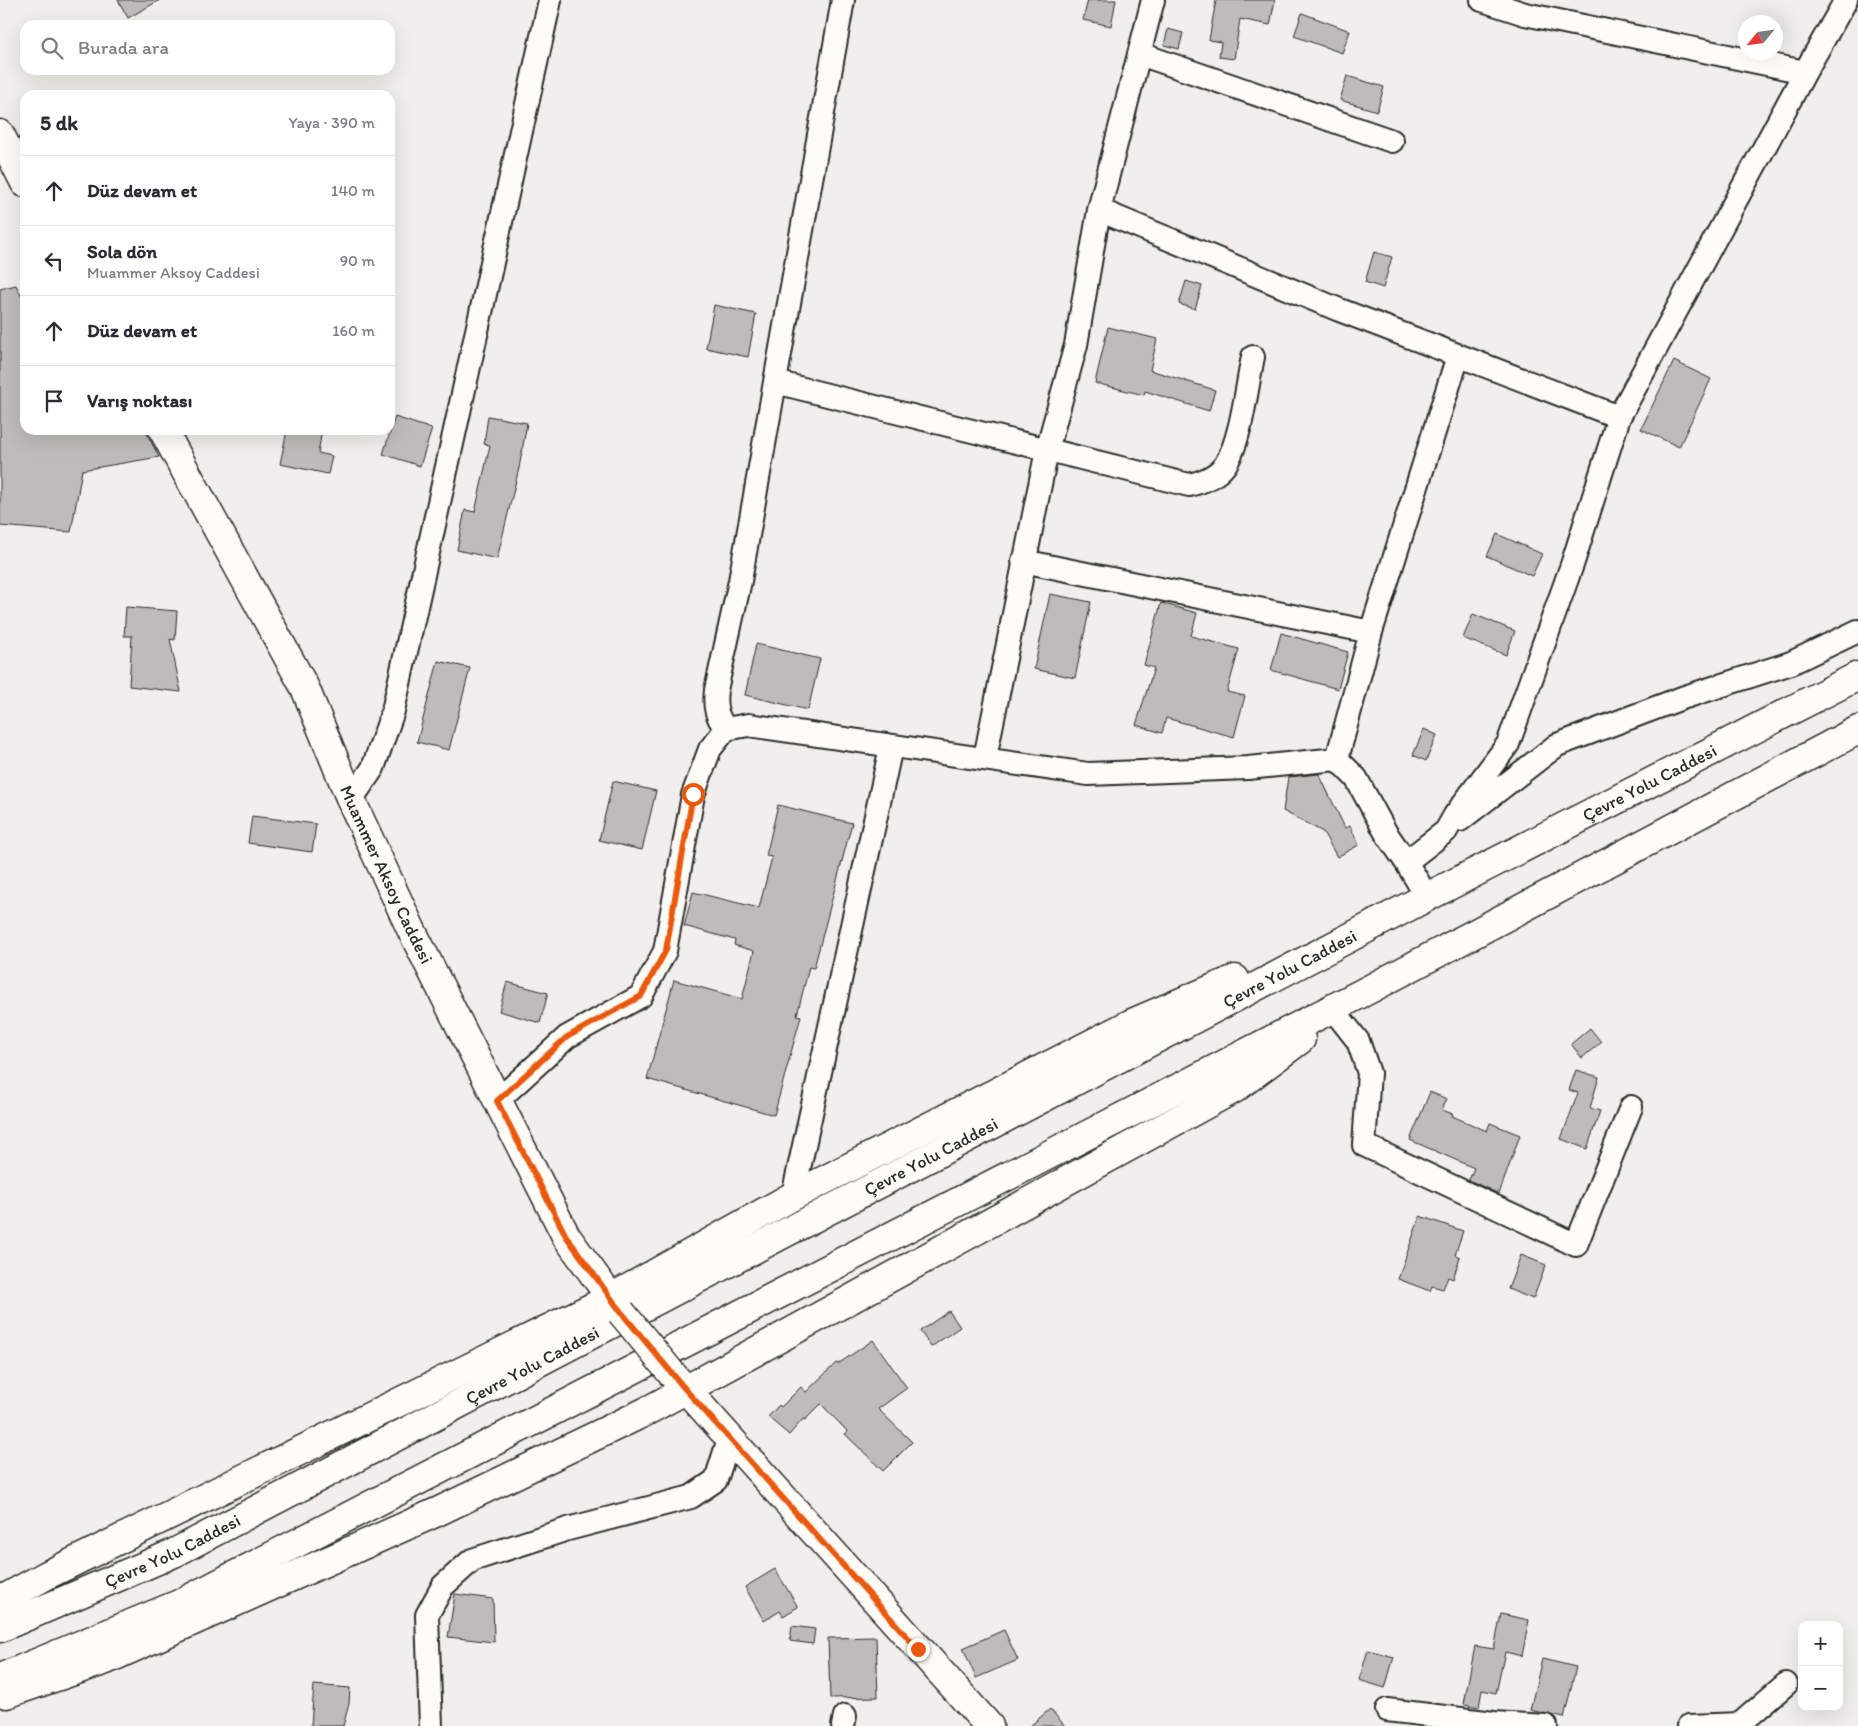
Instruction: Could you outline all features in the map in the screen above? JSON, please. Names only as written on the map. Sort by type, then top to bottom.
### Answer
[{"type":"main road","points":[[0,134],[20,173]]},
{"type":"main road","name":"Muammer Aksoy Caddesi","points":[[166,435],[305,688],[351,800],[411,929],[566,1236],[616,1305],[678,1382],[989,1726]]},
{"type":"main road","name":"Çevre Yolu Caddesi","points":[[0,1628],[174,1553],[1427,897],[1858,676]]},
{"type":"main road","points":[[0,1678],[179,1604],[1368,990],[1858,730]]},
{"type":"main road","points":[[0,1601],[56,1571],[616,1305],[793,1196],[1132,1023],[1427,897]]},
{"type":"main road","points":[[0,1696],[106,1660],[437,1512],[645,1412],[678,1382],[1234,1089],[1368,990]]},
{"type":"street","points":[[351,800],[373,768],[393,711],[550,0]]},
{"type":"street","points":[[726,729],[719,719],[714,704],[716,690],[740,581],[843,0]]},
{"type":"street","points":[[985,758],[1023,561],[1047,450],[1076,345],[1099,210],[1153,0]]},
{"type":"street","points":[[1482,0],[1526,7],[1805,72]]},
{"type":"street","points":[[1446,831],[1455,815],[1508,744],[1573,562],[1619,417],[1805,72],[1846,0]]},
{"type":"street","points":[[1140,54],[1392,142]]},
{"type":"street","points":[[1099,210],[1337,309],[1619,417]]},
{"type":"street","points":[[1337,759],[1370,632],[1458,356]]},
{"type":"street","points":[[775,382],[1189,485],[1206,481],[1225,465],[1235,442],[1253,357]]},
{"type":"street","points":[[1023,561],[1370,632]]},
{"type":"street","points":[[1406,862],[1525,772],[1557,745],[1682,698],[1791,663],[1858,631]]},
{"type":"street","points":[[497,1101],[567,1037],[641,996],[666,950],[693,794],[710,749],[726,729],[748,725],[1088,774],[1248,768],[1337,759]]},
{"type":"street","points":[[793,1196],[891,747]]},
{"type":"street","points":[[1337,759],[1356,778],[1386,833],[1427,897]]},
{"type":"street","points":[[1336,1013],[1358,1041],[1369,1073],[1364,1145],[1576,1245],[1631,1107]]},
{"type":"street","points":[[431,1726],[427,1615],[443,1586],[472,1560],[568,1528],[691,1497],[716,1480],[729,1439]]},
{"type":"street","points":[[1689,1726],[1740,1724],[1786,1684]]},
{"type":"street","points":[[1387,1710],[1494,1724],[1546,1726]]},
{"type":"building","points":[[118,0],[160,0],[128,18]]},
{"type":"building","points":[[1088,0],[1116,0],[1111,26],[1083,20]]},
{"type":"building","points":[[1216,0],[1275,0],[1270,25],[1240,19],[1234,59],[1219,57],[1221,42],[1209,40]]},
{"type":"building","points":[[1302,13],[1350,31],[1342,53],[1294,36]]},
{"type":"building","points":[[1168,29],[1183,33],[1179,49],[1164,45]]},
{"type":"building","points":[[1347,76],[1384,87],[1377,111],[1340,100]]},
{"type":"building","points":[[1374,252],[1392,257],[1383,288],[1365,282]]},
{"type":"building","points":[[1186,281],[1202,286],[1195,309],[1179,304]]},
{"type":"building","points":[[16,285],[20,293],[20,435],[148,435],[159,457],[82,470],[71,532],[0,526],[0,289]]},
{"type":"building","points":[[714,305],[756,314],[748,357],[706,348]]},
{"type":"building","points":[[1108,327],[1157,339],[1150,370],[1215,390],[1209,411],[1145,391],[1144,395],[1095,383]]},
{"type":"building","points":[[1674,361],[1711,379],[1679,447],[1641,429]]},
{"type":"building","points":[[488,416],[527,423],[519,468],[497,559],[457,550],[465,510],[475,512],[490,445],[484,444]]},
{"type":"building","points":[[395,417],[432,429],[420,466],[383,454],[389,435],[395,435]]},
{"type":"building","points":[[286,435],[321,435],[318,453],[332,456],[328,474],[280,464]]},
{"type":"building","points":[[1497,534],[1542,554],[1532,576],[1487,556]]},
{"type":"building","points":[[1050,594],[1091,602],[1075,678],[1034,669]]},
{"type":"building","points":[[1161,603],[1197,613],[1191,636],[1239,649],[1227,692],[1245,696],[1234,737],[1166,718],[1162,733],[1136,725],[1154,668],[1144,665]]},
{"type":"building","points":[[126,607],[177,611],[175,640],[170,639],[181,692],[129,686],[132,636],[124,636]]},
{"type":"building","points":[[1473,614],[1515,631],[1506,655],[1463,638]]},
{"type":"building","points":[[1281,633],[1348,652],[1338,689],[1271,670]]},
{"type":"building","points":[[756,644],[820,659],[808,710],[745,695]]},
{"type":"building","points":[[438,661],[470,668],[449,750],[417,742]]},
{"type":"building","points":[[1424,729],[1437,735],[1426,761],[1413,755]]},
{"type":"building","points":[[1319,774],[1345,828],[1350,826],[1359,845],[1337,857],[1323,832],[1283,811],[1288,777]]},
{"type":"building","points":[[613,781],[656,791],[642,850],[599,840]]},
{"type":"building","points":[[778,805],[852,823],[814,968],[809,967],[797,1015],[801,1016],[774,1115],[647,1079],[674,980],[742,999],[754,951],[734,945],[735,940],[684,926],[693,892],[759,908],[772,857],[766,856]]},
{"type":"building","points":[[252,816],[316,824],[312,852],[248,843]]},
{"type":"building","points":[[507,982],[548,993],[540,1023],[499,1011]]},
{"type":"building","points":[[1590,1028],[1601,1042],[1582,1058],[1571,1044]]},
{"type":"building","points":[[1576,1070],[1599,1077],[1590,1108],[1600,1111],[1587,1149],[1561,1139],[1578,1093],[1569,1090]]},
{"type":"building","points":[[1430,1092],[1447,1099],[1442,1110],[1453,1114],[1452,1116],[1487,1131],[1490,1123],[1520,1135],[1499,1194],[1469,1180],[1474,1168],[1410,1140]]},
{"type":"building","points":[[1420,1216],[1463,1231],[1455,1255],[1460,1257],[1453,1279],[1448,1277],[1443,1289],[1432,1286],[1430,1291],[1398,1279]]},
{"type":"building","points":[[1521,1255],[1546,1265],[1533,1299],[1508,1289]]},
{"type":"building","points":[[949,1311],[960,1327],[931,1347],[920,1331]]},
{"type":"building","points":[[873,1340],[907,1388],[878,1409],[912,1442],[883,1471],[845,1434],[848,1432],[821,1404],[805,1420],[803,1419],[789,1435],[768,1417],[801,1387],[806,1392],[836,1363],[838,1364]]},
{"type":"building","points":[[775,1569],[798,1607],[783,1616],[780,1611],[764,1621],[745,1587]]},
{"type":"building","points":[[455,1594],[493,1599],[494,1642],[448,1637]]},
{"type":"building","points":[[1501,1614],[1529,1620],[1522,1656],[1505,1652],[1496,1693],[1482,1690],[1479,1707],[1464,1704],[1475,1646],[1494,1649]]},
{"type":"building","points":[[792,1626],[815,1629],[813,1644],[790,1641]]},
{"type":"building","points":[[1004,1630],[1018,1660],[976,1678],[963,1648]]},
{"type":"building","points":[[876,1637],[878,1697],[830,1698],[828,1638]]},
{"type":"building","points":[[1368,1650],[1394,1657],[1385,1688],[1359,1680]]},
{"type":"building","points":[[1542,1659],[1576,1667],[1564,1718],[1530,1710]]},
{"type":"building","points":[[314,1685],[350,1688],[349,1704],[343,1726],[311,1726]]},
{"type":"building","points":[[1050,1709],[1065,1726],[1030,1726]]},
{"type":"route","points":[[693,794],[666,950],[641,996],[567,1037],[497,1101],[566,1236],[621,1312],[685,1389],[918,1649]]}]
